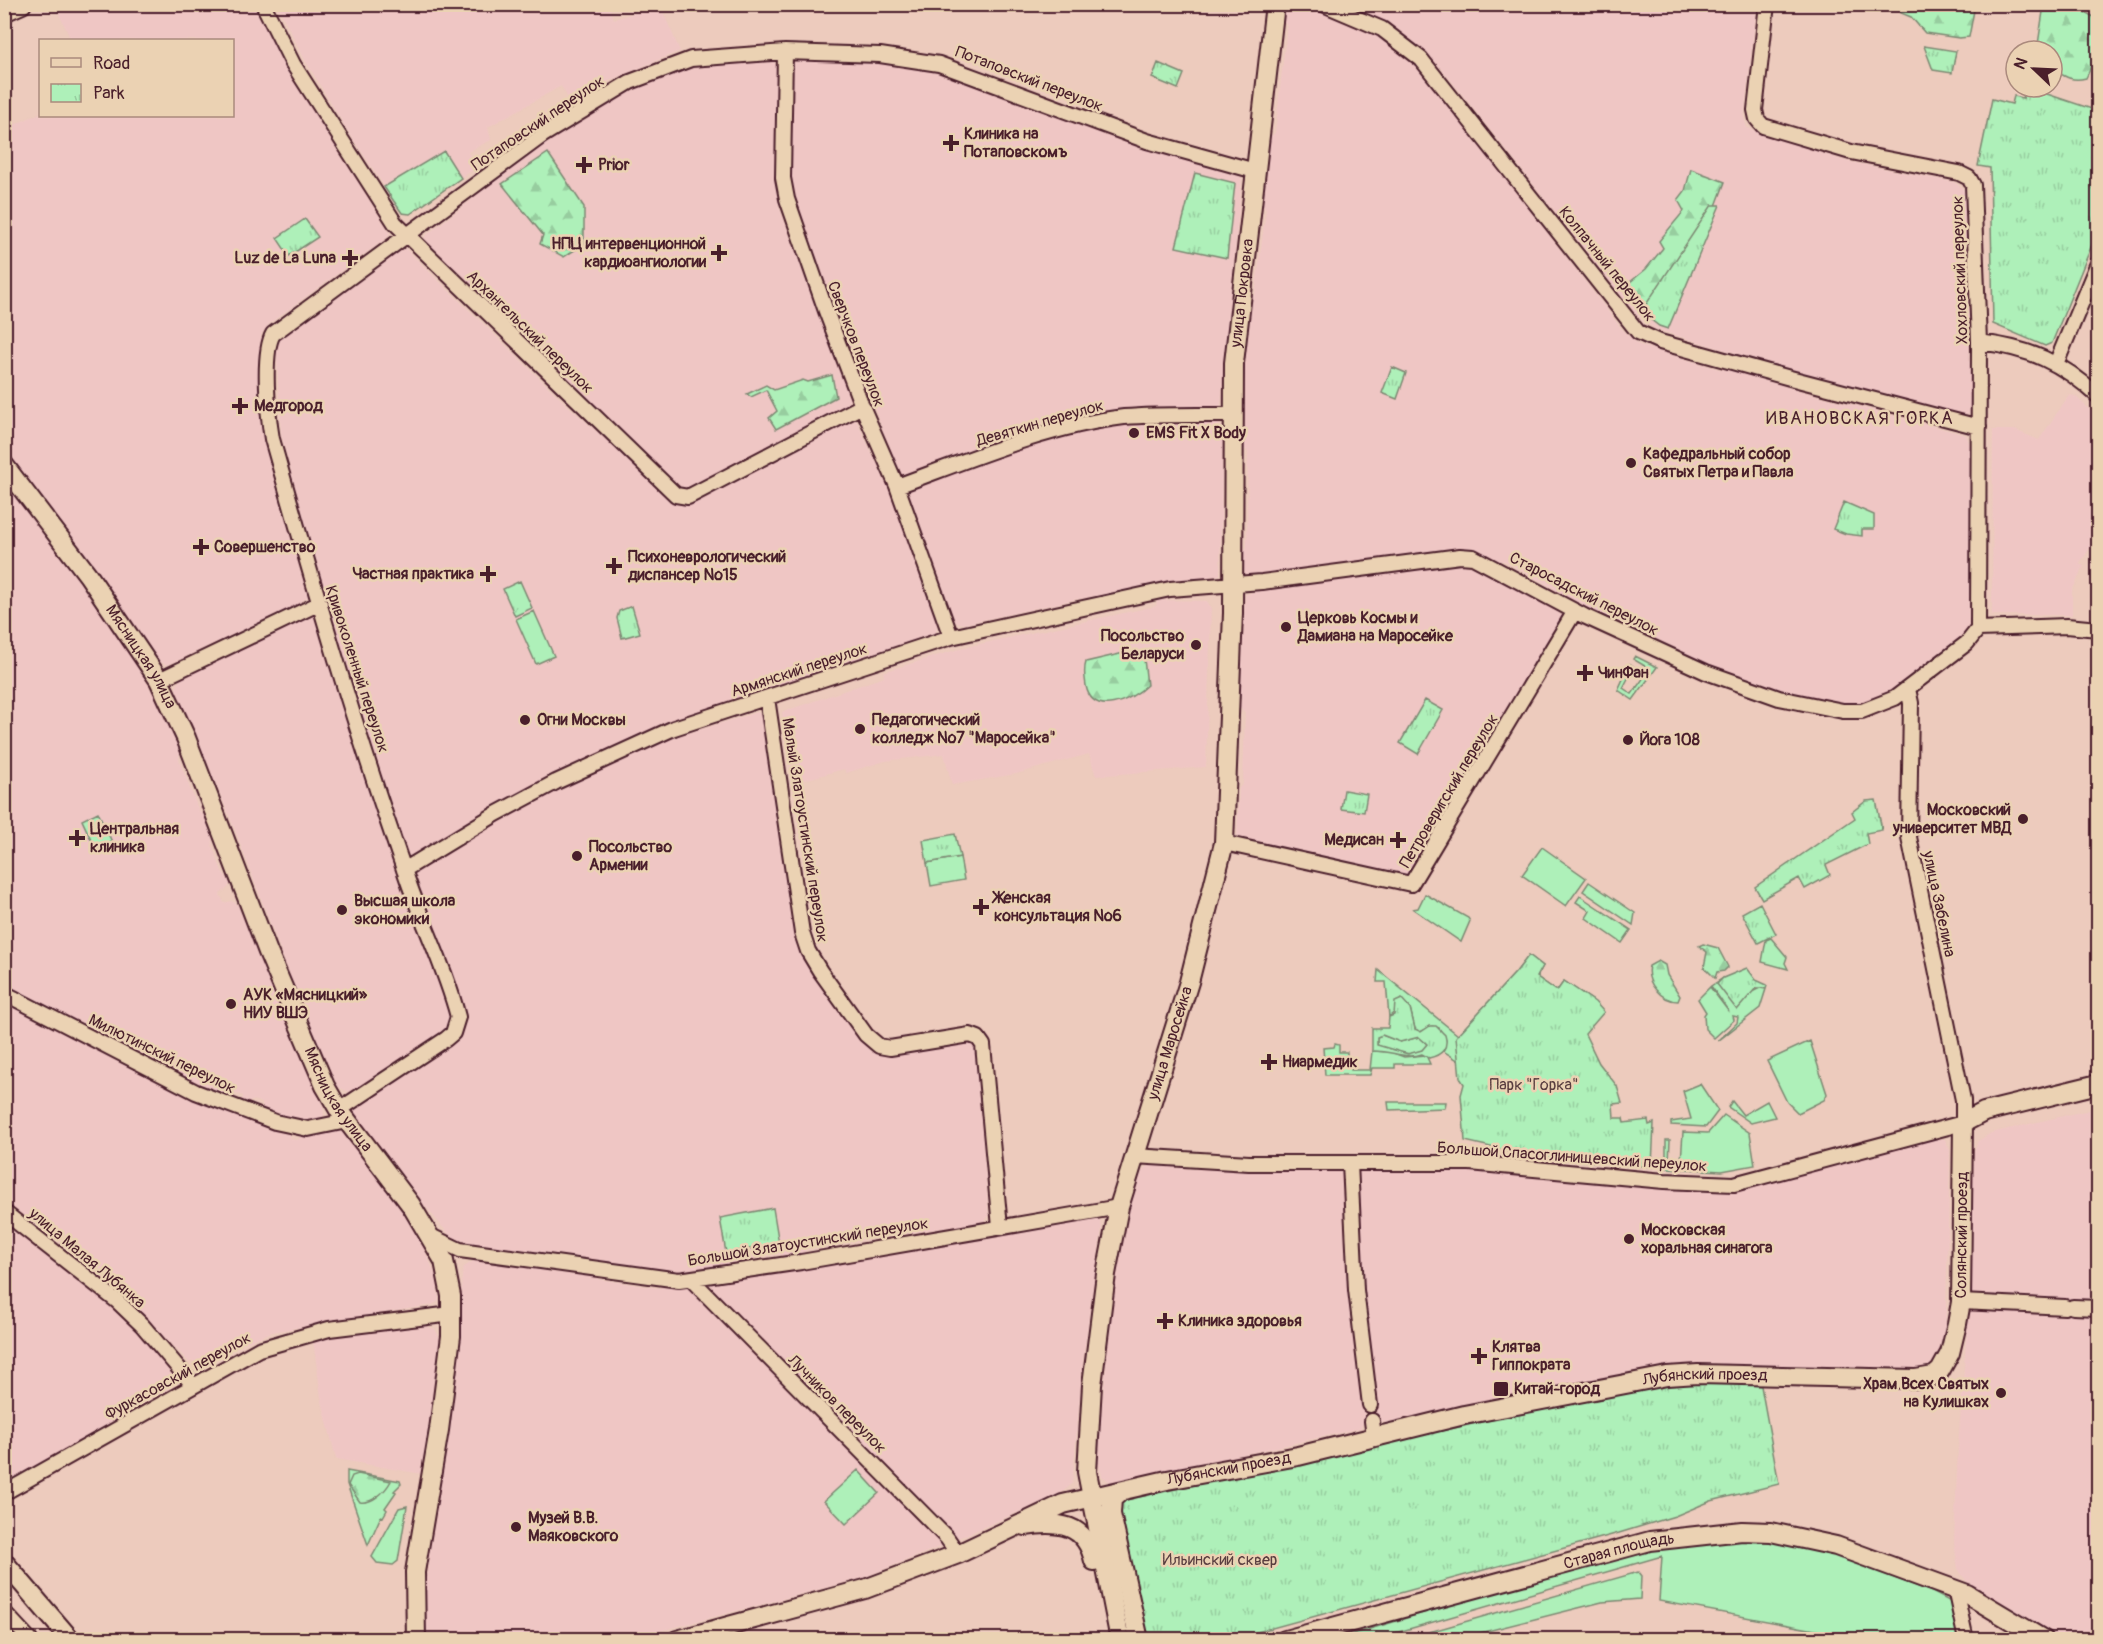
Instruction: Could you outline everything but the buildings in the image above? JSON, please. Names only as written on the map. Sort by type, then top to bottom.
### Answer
[{"type":"main road","points":[[4,12],[22,4]]},
{"type":"main road","name":"улица Покровка","points":[[1233,584],[1236,341],[1275,4]]},
{"type":"main road","name":"Мясницкая улица","points":[[4,465],[88,574],[159,680],[186,738],[268,952],[322,1080],[343,1115],[401,1190],[433,1237],[448,1275],[452,1314],[439,1430],[415,1572],[416,1640]]},
{"type":"main road","name":"улица Маросейка","points":[[1114,1617],[1090,1498],[1086,1461],[1092,1385],[1106,1274],[1119,1207],[1186,993],[1224,843],[1233,584]]},
{"type":"main road","points":[[1963,1123],[1984,1112],[2098,1084]]},
{"type":"main road","name":"Солянский проезд","points":[[1953,1347],[1960,1302],[1963,1123]]},
{"type":"main road","name":"Лубянский проезд","points":[[677,1640],[865,1588],[958,1554],[1063,1504],[1298,1456],[1373,1428],[1643,1379],[1698,1374],[1800,1378],[1925,1378],[1940,1371],[1953,1347]]},
{"type":"main road","points":[[1121,1491],[1112,1499],[1111,1514],[1139,1640]]},
{"type":"main road","points":[[1000,1533],[1030,1525],[1052,1524],[1068,1527],[1081,1533],[1090,1545],[1098,1585],[1114,1617],[1120,1640]]},
{"type":"main road","name":"Старая площадь","points":[[1285,1640],[1650,1541],[1718,1533],[1771,1532],[1807,1538],[1955,1589],[1983,1601],[2044,1640]]},
{"type":"main road","points":[[5,1564],[71,1640]]},
{"type":"street","name":"Архангельский переулок","points":[[263,4],[293,64],[395,223],[679,496],[688,497],[862,406]]},
{"type":"street","name":"Колпачный переулок","points":[[1323,4],[1371,23],[1395,37],[1415,53],[1442,83],[1638,332],[1660,342],[1979,427]]},
{"type":"street","name":"Хохловский переулок","points":[[1767,4],[1755,110],[1757,119],[1763,126],[1842,149],[1959,173],[1969,178],[1975,195],[1979,342],[1978,629]]},
{"type":"street","name":"Потаповский переулок","points":[[406,235],[543,135],[630,82],[691,59],[785,52],[880,55],[948,66],[1147,141],[1255,171]]},
{"type":"street","name":"Сверчков переулок","points":[[785,52],[783,183],[803,249],[862,406],[897,486],[951,637]]},
{"type":"street","name":"Кривоколенный переулок","points":[[343,1115],[446,1039],[456,1026],[458,1017],[404,870],[320,603],[272,439],[269,418],[269,340],[279,329],[406,235]]},
{"type":"street","points":[[2056,364],[2098,263]]},
{"type":"street","points":[[1979,342],[2019,348],[2056,364],[2073,373],[2098,396]]},
{"type":"street","name":"Девяткин переулок","points":[[897,486],[1034,439],[1097,422],[1143,416],[1234,415]]},
{"type":"street","name":"Старосадский переулок","points":[[1233,584],[1467,556],[1500,569],[1575,611],[1706,672],[1779,698],[1853,712],[1872,707],[1908,689],[1967,644],[1978,629]]},
{"type":"street","name":"Армянский переулок","points":[[404,870],[496,814],[556,782],[674,728],[951,637],[1154,591],[1233,584]]},
{"type":"street","points":[[159,680],[320,603]]},
{"type":"street","name":"Петроверигский переулок","points":[[1224,843],[1411,884],[1575,611]]},
{"type":"street","points":[[1978,629],[2067,626],[2098,629]]},
{"type":"street","name":"улица Забелина","points":[[1908,689],[1911,703],[1909,837],[1963,1100],[1963,1123]]},
{"type":"street","name":"Малый Златоустинский переулок","points":[[766,698],[807,951],[866,1035],[879,1046],[890,1047],[967,1035],[978,1038],[983,1045],[1000,1227]]},
{"type":"street","name":"Милютинский переулок","points":[[4,993],[196,1092],[275,1122],[308,1129],[343,1115]]},
{"type":"street","name":"Большой Спасоглинищевский переулок","points":[[1134,1156],[1196,1162],[1470,1163],[1664,1181],[1734,1184],[1963,1123]]},
{"type":"street","points":[[1350,1163],[1357,1300],[1370,1405]]},
{"type":"street","name":"Большой Златоустинский переулок","points":[[433,1237],[460,1250],[671,1279],[691,1278],[1119,1207]]},
{"type":"street","name":"улица Малая Лубянка","points":[[4,1212],[117,1301],[142,1324],[194,1385]]},
{"type":"street","name":"Лучников переулок","points":[[691,1278],[917,1509],[958,1554]]},
{"type":"street","points":[[1960,1302],[2098,1308]]},
{"type":"street","name":"Фуркасовский переулок","points":[[4,1493],[250,1353],[270,1345],[329,1329],[452,1314]]},
{"type":"street","points":[[1955,1589],[1966,1640]]},
{"type":"street","points":[[4,1612],[30,1640]]},
{"type":"shaded area","points":[[608,4],[614,19],[660,5],[680,51],[609,81],[571,103],[561,86],[488,127],[491,140],[468,152],[477,167],[410,214],[402,213],[347,130],[305,60],[277,5]]},
{"type":"shaded area","points":[[55,5],[255,5],[290,74],[390,233],[387,238],[270,323],[261,335],[261,392],[268,439],[266,445],[301,574],[306,576],[308,597],[295,606],[168,665],[156,661],[5,450],[5,129],[39,113],[39,117],[234,117],[234,39],[71,39]]},
{"type":"shaded area","points":[[1287,5],[1302,5],[1349,22],[1379,36],[1408,58],[1431,83],[1622,329],[1639,345],[1719,369],[1737,370],[1787,387],[1966,435],[1971,446],[1971,619],[1967,634],[1889,693],[1868,701],[1844,703],[1782,692],[1757,685],[1753,680],[1719,668],[1715,670],[1602,617],[1505,561],[1497,561],[1476,552],[1413,557],[1406,555],[1359,565],[1353,562],[1267,573],[1264,577],[1244,575],[1242,564],[1243,552],[1247,548],[1248,452],[1243,448],[1246,335],[1250,298],[1255,294],[1266,210],[1262,205],[1270,137],[1275,133],[1287,26],[1282,20]]},
{"type":"shaded area","points":[[1341,5],[1757,5],[1744,118],[1747,128],[1846,161],[1954,182],[1963,188],[1966,197],[1971,413],[1963,415],[1819,378],[1654,329],[1634,312],[1445,73],[1426,53],[1390,25]]},
{"type":"shaded area","points":[[797,59],[867,61],[938,72],[1121,141],[1242,177],[1221,405],[1214,410],[1131,410],[901,476],[834,308],[793,192],[790,168],[792,64]]},
{"type":"shaded area","points":[[774,62],[777,65],[776,180],[779,206],[850,399],[847,405],[681,490],[425,240],[425,236],[519,162],[594,111],[634,90],[686,67],[721,63]]},
{"type":"shaded area","points":[[405,248],[565,403],[678,504],[693,504],[856,419],[894,500],[938,621],[936,633],[651,730],[643,734],[642,739],[622,748],[616,746],[492,808],[424,849],[422,854],[415,857],[408,856],[401,844],[402,839],[302,530],[305,525],[281,435],[276,344],[281,337]]},
{"type":"shaded area","points":[[2069,395],[2075,396],[2098,417],[2098,537],[2079,564],[2084,566],[2072,591],[2072,615],[1992,615],[1993,430],[2015,430],[2039,440]]},
{"type":"shaded area","points":[[1167,422],[1217,423],[1223,428],[1220,575],[1073,600],[965,624],[955,622],[906,493],[910,488],[1003,455],[1095,428]]},
{"type":"shaded area","points":[[4,480],[81,581],[132,656],[160,706],[180,752],[179,760],[199,811],[205,816],[213,838],[212,845],[222,871],[230,882],[229,887],[220,894],[224,903],[231,901],[239,905],[323,1106],[324,1116],[319,1121],[303,1122],[279,1117],[263,1110],[262,1103],[254,1100],[246,1104],[242,1101],[243,1096],[235,1093],[227,1097],[198,1086],[100,1037],[5,984]]},
{"type":"shaded area","points":[[1462,563],[1490,573],[1564,616],[1410,875],[1406,877],[1237,840],[1239,788],[1243,784],[1245,712],[1240,708],[1245,595],[1255,591]]},
{"type":"shaded area","points":[[1157,600],[1207,601],[1211,608],[1206,767],[1096,776],[1089,754],[1016,774],[952,785],[944,754],[885,761],[846,773],[844,769],[793,783],[782,712],[884,677],[883,672],[966,647],[1156,606]]},
{"type":"shaded area","points":[[316,614],[452,1012],[449,1028],[352,1093],[338,1087],[301,1005],[235,830],[176,689],[181,676]]},
{"type":"shaded area","points":[[758,712],[762,716],[795,934],[801,952],[812,973],[861,1039],[876,1052],[886,1054],[967,1042],[975,1046],[989,1216],[984,1221],[970,1224],[808,1248],[804,1253],[785,1257],[780,1254],[728,1263],[724,1267],[683,1273],[663,1273],[489,1248],[452,1238],[408,1186],[353,1111],[354,1107],[454,1041],[466,1024],[448,973],[449,968],[426,908],[421,905],[412,875],[473,835],[555,789],[655,743]]},
{"type":"shaded area","points":[[5,1000],[193,1098],[265,1127],[290,1134],[291,1139],[298,1140],[301,1136],[337,1129],[344,1132],[415,1228],[437,1278],[439,1301],[432,1305],[272,1332],[200,1361],[189,1362],[123,1295],[65,1246],[5,1202]]},
{"type":"shaded area","points":[[2098,1108],[2098,1300],[1972,1297],[1970,1289],[1974,1151],[1978,1141],[1991,1133]]},
{"type":"shaded area","points":[[1936,1138],[1945,1139],[1950,1151],[1945,1346],[1937,1370],[1731,1369],[1719,1363],[1697,1364],[1692,1369],[1686,1369],[1679,1365],[1656,1368],[1651,1373],[1550,1394],[1389,1424],[1379,1421],[1376,1417],[1362,1290],[1357,1169],[1478,1169],[1734,1191]]},
{"type":"shaded area","points":[[1149,1165],[1195,1169],[1345,1171],[1350,1289],[1365,1419],[1361,1428],[1113,1484],[1102,1476],[1097,1460],[1112,1301],[1131,1200],[1140,1172]]},
{"type":"shaded area","points":[[1099,1218],[1102,1228],[1084,1353],[1072,1484],[1059,1495],[958,1538],[709,1289],[710,1282],[725,1277],[731,1280],[887,1256]]},
{"type":"shaded area","points":[[4,1222],[113,1306],[136,1329],[174,1377],[172,1385],[166,1390],[5,1486]]},
{"type":"shaded area","points":[[475,1260],[542,1267],[546,1271],[574,1275],[578,1273],[595,1275],[598,1279],[659,1288],[664,1285],[691,1286],[703,1299],[704,1304],[938,1536],[942,1546],[863,1578],[629,1639],[425,1640],[425,1587],[459,1349],[462,1275],[464,1267]]},
{"type":"shaded area","points":[[1971,1309],[2098,1316],[2098,1639],[2061,1639],[1967,1582],[1958,1569],[1954,1542],[1958,1448],[1968,1314]]},
{"type":"shaded area","points":[[420,1324],[435,1329],[440,1338],[422,1474],[336,1459],[321,1397],[313,1340]]},
{"type":"green space","points":[[1897,5],[1975,5],[1969,37],[1959,38],[1925,33],[1911,17],[1901,13]]},
{"type":"green space","points":[[2044,5],[2072,5],[2094,17],[2097,32],[2096,48],[2086,78],[2072,79],[2064,76],[2064,39],[2039,39]]},
{"type":"green space","points":[[1924,46],[1956,51],[1952,73],[1933,70]]},
{"type":"green space","points":[[1158,63],[1184,74],[1178,89],[1152,78]]},
{"type":"green space","points":[[1992,99],[2012,104],[2013,99],[2062,99],[2098,111],[2098,230],[2052,343],[2045,346],[1993,324],[1990,168],[1978,166]]},
{"type":"green space","points":[[444,151],[461,178],[410,214],[402,213],[384,187]]},
{"type":"green space","points":[[548,153],[584,207],[584,244],[564,257],[540,244],[543,235],[502,184]]},
{"type":"green space","points":[[1691,169],[1725,182],[1704,238],[1646,313],[1624,287],[1646,269],[1663,248],[1659,241],[1684,211],[1678,200],[1685,191]]},
{"type":"green space","points":[[1195,173],[1235,183],[1227,258],[1176,247]]},
{"type":"green space","points":[[1712,205],[1720,205],[1668,329],[1659,326],[1641,312]]},
{"type":"green space","points":[[305,219],[318,237],[289,256],[277,238]]},
{"type":"green space","points":[[1392,367],[1406,373],[1397,399],[1382,393]]},
{"type":"green space","points":[[832,375],[836,397],[776,429],[769,418],[777,411],[766,390],[751,397],[747,394],[766,385],[774,390],[803,380],[808,382]]},
{"type":"green space","points":[[1844,502],[1874,515],[1874,529],[1862,529],[1862,536],[1846,534],[1833,529]]},
{"type":"green space","points":[[520,581],[532,608],[515,616],[503,589]]},
{"type":"green space","points":[[632,606],[640,633],[622,638],[617,618],[619,611]]},
{"type":"green space","points":[[534,611],[554,656],[536,664],[516,619]]},
{"type":"green space","points":[[1128,652],[1144,659],[1147,685],[1123,701],[1113,704],[1096,702],[1090,696],[1086,686],[1084,671],[1086,662]]},
{"type":"green space","points":[[1635,656],[1657,667],[1633,700],[1618,690],[1630,664],[1634,667],[1623,688],[1632,694],[1650,669],[1633,659]]},
{"type":"green space","points":[[1425,700],[1443,710],[1418,754],[1400,743]]},
{"type":"green space","points":[[1344,790],[1367,794],[1364,812],[1341,809]]},
{"type":"green space","points":[[1876,800],[1882,830],[1866,833],[1868,844],[1826,865],[1830,875],[1805,889],[1799,878],[1762,899],[1755,887],[1855,818],[1852,812],[1866,801]]},
{"type":"green space","points":[[98,812],[112,842],[96,850],[82,820]]},
{"type":"green space","points":[[955,834],[960,857],[927,863],[923,840]]},
{"type":"green space","points":[[1542,847],[1586,878],[1566,906],[1522,875]]},
{"type":"green space","points":[[960,857],[964,880],[931,886],[927,863]]},
{"type":"green space","points":[[1589,882],[1635,913],[1633,925],[1583,891]]},
{"type":"green space","points":[[1425,894],[1468,918],[1470,921],[1461,942],[1413,909],[1418,908]]},
{"type":"green space","points":[[1580,896],[1631,930],[1622,943],[1586,918],[1590,911],[1576,902]]},
{"type":"green space","points":[[1760,903],[1776,934],[1758,943],[1742,913]]},
{"type":"green space","points":[[1771,938],[1787,957],[1785,963],[1788,969],[1762,962],[1766,940]]},
{"type":"green space","points":[[1703,944],[1718,948],[1728,967],[1724,971],[1717,972],[1715,978],[1704,967],[1707,952],[1699,946]]},
{"type":"green space","points":[[1529,955],[1543,966],[1537,977],[1557,991],[1564,981],[1592,1000],[1459,1061],[1443,1051],[1446,1040],[1439,1028],[1432,1026],[1420,1032],[1415,1029],[1410,1008],[1404,1003],[1389,1017],[1386,982],[1377,982],[1378,970],[1458,1035]]},
{"type":"green space","name":"Парк \"Горка\"","points":[[1529,955],[1543,966],[1537,977],[1557,991],[1564,981],[1595,1002],[1604,1012],[1585,1034],[1599,1063],[1617,1086],[1622,1103],[1613,1104],[1614,1118],[1623,1118],[1624,1123],[1648,1120],[1649,1125],[1654,1123],[1652,1167],[1529,1156],[1465,1141],[1461,1095],[1464,1084],[1460,1078],[1456,1037]]},
{"type":"green space","points":[[1658,961],[1665,965],[1667,975],[1680,996],[1678,1001],[1660,994],[1649,978],[1649,966]]},
{"type":"green space","points":[[1747,968],[1756,980],[1767,985],[1766,988],[1756,988],[1737,1010],[1717,984],[1723,978]]},
{"type":"green space","points":[[1723,978],[1717,984],[1752,992],[1760,988],[1766,989],[1760,1008],[1718,1041],[1737,1023],[1738,1017],[1733,1016],[1734,1020],[1714,1038],[1705,1029],[1704,1015],[1706,1012],[1698,999],[1710,987],[1729,1012],[1711,986]]},
{"type":"green space","points":[[1402,999],[1410,1008],[1415,1029],[1421,1032],[1430,1026],[1436,1026],[1445,1035],[1446,1044],[1441,1053],[1429,1058],[1422,1054],[1410,1056],[1372,1051],[1372,1028],[1388,1028],[1389,1017],[1394,1015],[1395,1002]],"holes":[[[1382,1035],[1400,1042],[1419,1037],[1427,1044],[1422,1050],[1408,1054],[1377,1045],[1377,1037]]]},
{"type":"green space","points":[[1382,1035],[1400,1042],[1419,1037],[1427,1044],[1418,1052],[1397,1052],[1377,1045],[1377,1037]]},
{"type":"green space","points":[[1810,1041],[1827,1094],[1824,1100],[1798,1113],[1787,1102],[1767,1061]]},
{"type":"green space","points":[[1335,1044],[1339,1045],[1339,1052],[1347,1052],[1347,1062],[1351,1063],[1351,1070],[1370,1070],[1372,1051],[1391,1052],[1404,1057],[1426,1055],[1430,1064],[1395,1064],[1395,1068],[1372,1068],[1370,1075],[1325,1075],[1323,1048],[1334,1047]]},
{"type":"green space","points":[[1700,1084],[1718,1111],[1706,1127],[1671,1125],[1671,1122],[1691,1119],[1683,1091]]},
{"type":"green space","points":[[1732,1101],[1743,1115],[1767,1101],[1775,1117],[1751,1123],[1728,1107]]},
{"type":"green space","points":[[1388,1102],[1446,1102],[1445,1108],[1389,1110]]},
{"type":"green space","points":[[1724,1115],[1750,1133],[1755,1165],[1722,1171],[1666,1168],[1666,1140],[1670,1140],[1669,1161],[1681,1162],[1683,1132],[1708,1133]]},
{"type":"green space","points":[[773,1208],[779,1244],[726,1253],[720,1218]]},
{"type":"green space","name":"Ильинский сквер","points":[[1709,1380],[1761,1386],[1779,1484],[1711,1501],[1675,1516],[1619,1533],[1228,1640],[1144,1639],[1118,1503],[1121,1501],[1655,1384]]},
{"type":"green space","points":[[858,1470],[879,1493],[846,1524],[824,1501]]},
{"type":"green space","points":[[347,1471],[400,1481],[401,1484],[394,1491],[396,1492],[385,1508],[387,1510],[383,1517],[381,1516],[368,1545],[347,1484]]},
{"type":"green space","points":[[358,1474],[391,1481],[378,1496],[369,1501],[360,1502],[348,1485],[352,1476]]},
{"type":"green space","points":[[407,1506],[398,1561],[393,1565],[377,1563],[372,1557],[399,1508]]},
{"type":"green space","points":[[1747,1537],[1808,1545],[1932,1592],[1951,1602],[1959,1639],[1863,1639],[1659,1601],[1662,1556],[1374,1639],[1333,1640],[1634,1550]]},
{"type":"green space","points":[[1638,1572],[1641,1576],[1640,1599],[1602,1602],[1456,1639],[1405,1639]]},
{"type":"place","name":"Клиника на Потаповскомъ","points":[[951,143]]},
{"type":"place","name":"Prior","points":[[584,165]]},
{"type":"place","name":"НПЦ интервенционной кардиоангиологии","points":[[719,253]]},
{"type":"place","name":"Luz de La Luna","points":[[350,258]]},
{"type":"place","name":"Медгород","points":[[240,406]]},
{"type":"place","name":"EMS Fit X Body","points":[[1134,433]]},
{"type":"place","name":"Кафедральный собор Святых Петра и Павла","points":[[1631,463]]},
{"type":"place","name":"Совершенство","points":[[201,547]]},
{"type":"place","name":"Психоневрологический диспансер №15","points":[[614,566]]},
{"type":"place","name":"Частная практика","points":[[488,574]]},
{"type":"place","name":"Церковь Космы и Дамиана на Маросейке","points":[[1286,627]]},
{"type":"place","name":"Посольство Беларуси","points":[[1196,645]]},
{"type":"place","name":"ЧинФан","points":[[1585,673]]},
{"type":"place","name":"Огни Москвы","points":[[525,720]]},
{"type":"place","name":"Педагогический колледж №7 \"Маросейка\"","points":[[860,729]]},
{"type":"place","name":"Йога 108","points":[[1628,740]]},
{"type":"place","name":"Московский университет МВД","points":[[2023,819]]},
{"type":"place","name":"Центральная клиника","points":[[77,838]]},
{"type":"place","name":"Медисан","points":[[1398,840]]},
{"type":"place","name":"Посольство Армении","points":[[577,856]]},
{"type":"place","name":"Женская консультация №6","points":[[981,907]]},
{"type":"place","name":"Высшая школа экономики","points":[[342,910]]},
{"type":"place","name":"АУК «Мясницкий» НИУ ВШЭ","points":[[231,1004]]},
{"type":"place","name":"Ниармедик","points":[[1269,1062]]},
{"type":"place","name":"Московская хоральная синагога","points":[[1629,1239]]},
{"type":"place","name":"Клиника здоровья","points":[[1165,1321]]},
{"type":"place","name":"Клятва Гиппократа","points":[[1479,1356]]},
{"type":"place","name":"Китай-город","points":[[1501,1389]]},
{"type":"place","name":"Храм Всех Святых на Кулишках","points":[[2001,1393]]},
{"type":"place","name":"Музей В.В. Маяковского","points":[[516,1527]]},
{"type":"district","name":"ИВАНОВСКАЯ ГОРКА","points":[[1860,418]]}]
